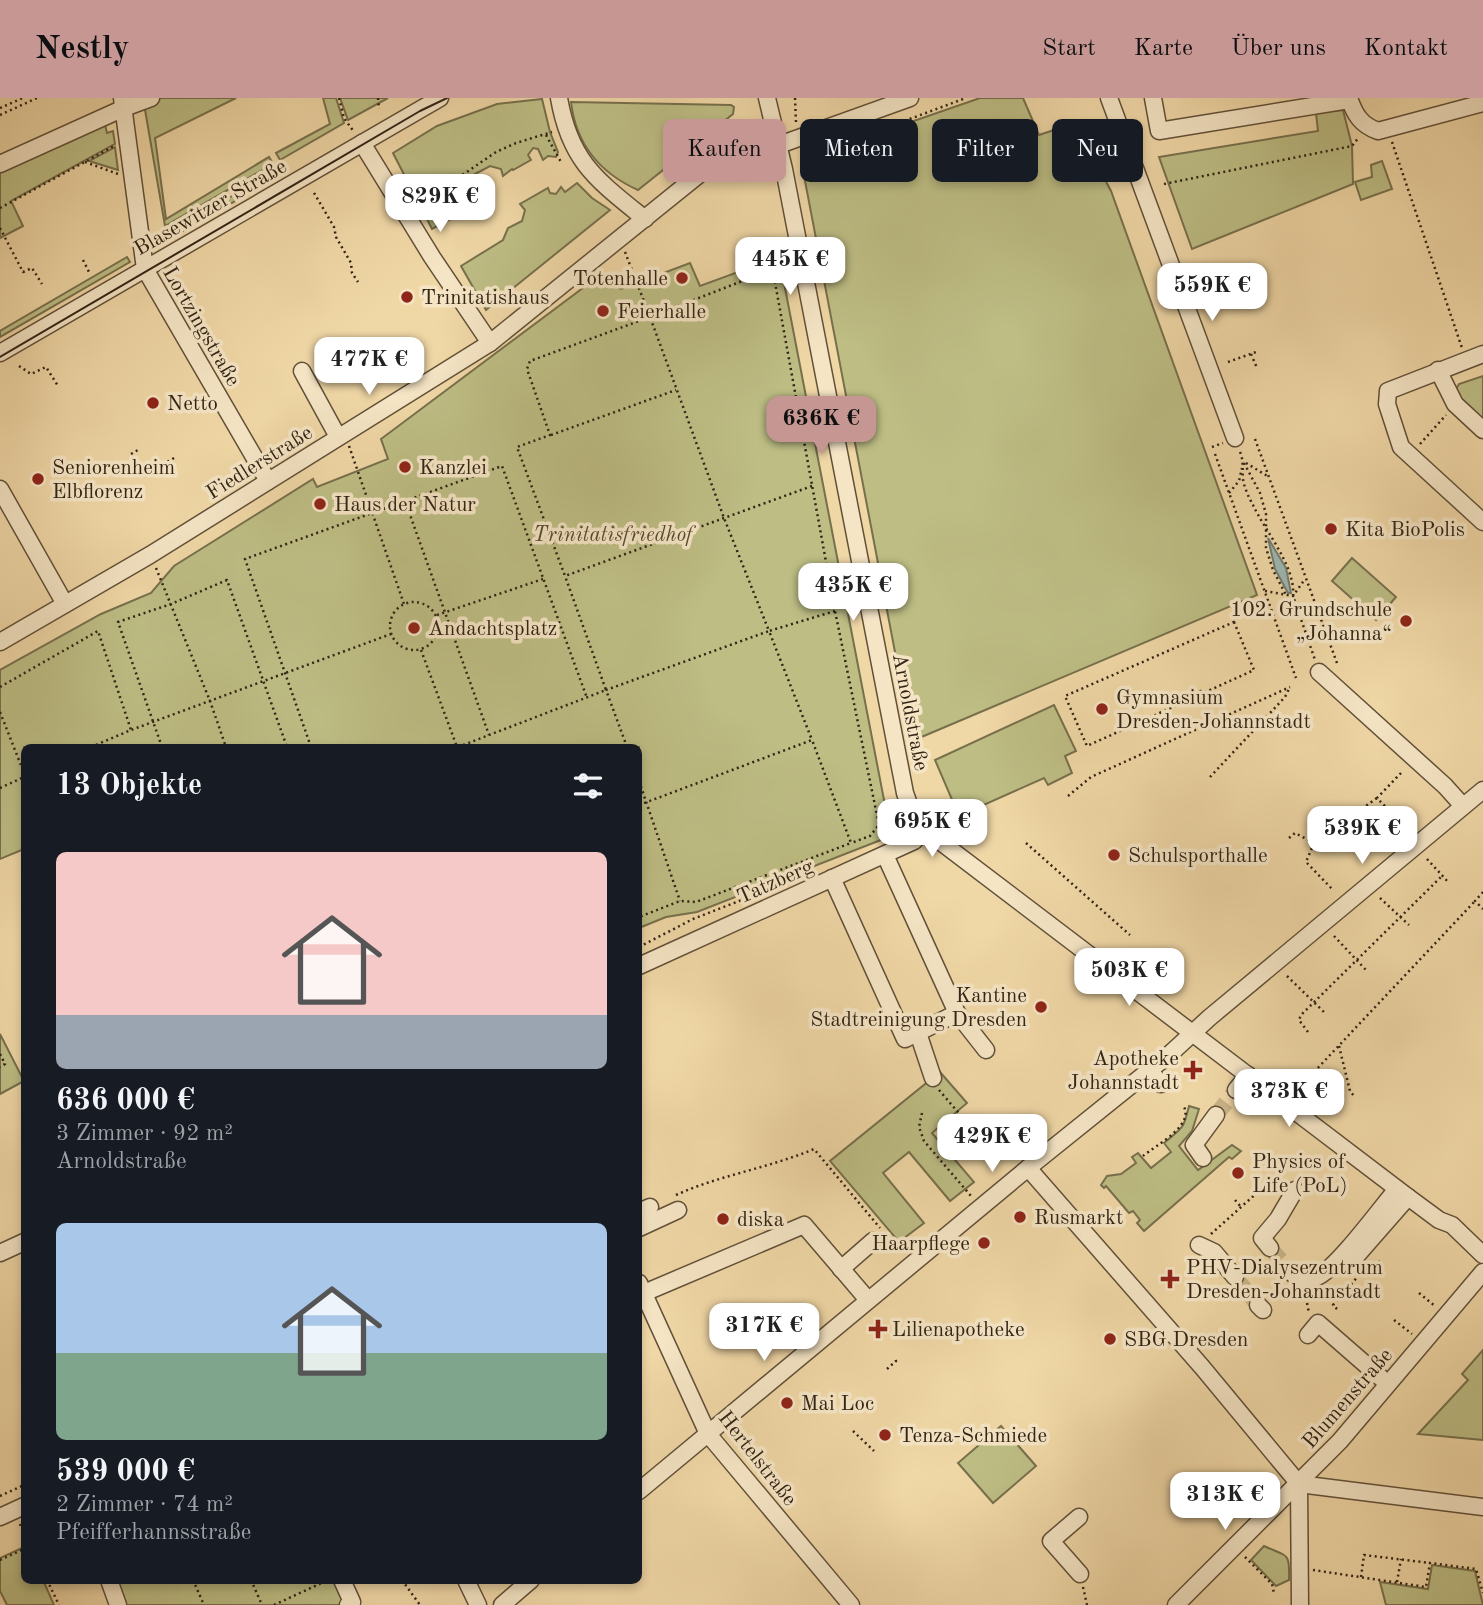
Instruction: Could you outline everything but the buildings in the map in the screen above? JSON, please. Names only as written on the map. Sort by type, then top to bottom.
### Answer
[{"type":"street","points":[[0,164],[123,103],[152,98]]},
{"type":"street","name":"Blasewitzer Straße","points":[[0,353],[440,98]]},
{"type":"street","points":[[559,98],[564,126],[576,153],[597,180],[645,219]]},
{"type":"street","name":"Arnoldstraße","points":[[767,98],[773,119]]},
{"type":"street","points":[[786,142],[910,98]]},
{"type":"street","points":[[1110,98],[1236,439]]},
{"type":"street","points":[[1153,98],[1159,131],[1300,103],[1349,99],[1356,117],[1367,127],[1378,131],[1483,103]]},
{"type":"street","name":"Lortzingstraße","points":[[123,103],[145,269],[268,481]]},
{"type":"street","points":[[362,143],[432,257],[490,343]]},
{"type":"street","name":"Arnoldstraße","points":[[786,181],[905,793],[912,813],[925,830],[1439,1220],[1446,1233],[1476,1250]]},
{"type":"street","name":"Fiedlerstraße","points":[[0,642],[150,555],[490,343],[690,182]]},
{"type":"street","points":[[1483,354],[1388,391],[1387,404],[1401,447],[1483,522]]},
{"type":"street","points":[[1438,370],[1455,404],[1483,430]]},
{"type":"street","points":[[302,371],[341,435]]},
{"type":"street","points":[[0,489],[65,604]]},
{"type":"street","points":[[642,1489],[980,1207],[1475,802],[1445,786],[1319,672]]},
{"type":"street","name":"Tatzberg","points":[[642,965],[885,855],[914,841],[925,830]]},
{"type":"street","points":[[885,855],[957,1013],[986,1050]]},
{"type":"street","points":[[832,878],[905,1039],[957,1013]]},
{"type":"street","points":[[918,1033],[933,1078]]},
{"type":"street","points":[[1149,1070],[1161,1084]]},
{"type":"street","points":[[1236,1090],[1248,1075]]},
{"type":"street","points":[[1203,1158],[1194,1145],[1216,1115]]},
{"type":"street","points":[[1028,1168],[1202,1367],[1299,1484],[1300,1605]]},
{"type":"street","points":[[1270,1248],[1262,1238],[1278,1219],[1295,1190]]},
{"type":"street","points":[[1359,1265],[1403,1193]]},
{"type":"street","points":[[1293,1274],[1298,1279],[1313,1279],[1328,1269],[1403,1193]]},
{"type":"street","points":[[642,1226],[676,1203]]},
{"type":"street","points":[[642,1288],[804,1224],[868,1300]]},
{"type":"street","points":[[841,1269],[873,1241]]},
{"type":"street","points":[[0,1254],[21,1244]]},
{"type":"street","points":[[1199,1245],[1214,1252],[1235,1277]]},
{"type":"street","name":"Blumenstraße","points":[[1176,1605],[1340,1441],[1483,1272]]},
{"type":"street","name":"Hertelstraße","points":[[642,1290],[708,1434],[851,1605]]},
{"type":"street","points":[[1313,1329],[1388,1384]]},
{"type":"street","points":[[1299,1484],[1483,1507]]},
{"type":"street","points":[[0,1517],[21,1507]]},
{"type":"street","points":[[1079,1517],[1051,1541],[1080,1574]]},
{"type":"street","points":[[113,1584],[118,1605]]},
{"type":"street","points":[[344,1584],[351,1604]]},
{"type":"street","points":[[468,1584],[478,1605]]},
{"type":"street","points":[[502,1605],[526,1584]]},
{"type":"path","points":[[0,108],[23,98]]},
{"type":"path","points":[[0,114],[37,98]]},
{"type":"path","points":[[339,98],[344,118],[350,126]]},
{"type":"path","points":[[378,98],[379,109]]},
{"type":"path","points":[[795,98],[796,135]]},
{"type":"path","points":[[910,119],[966,98]]},
{"type":"path","points":[[388,186],[424,196],[458,178],[496,152],[564,126]]},
{"type":"path","points":[[1164,184],[1352,146],[1367,127]]},
{"type":"path","points":[[1388,129],[1466,360]]},
{"type":"path","points":[[546,135],[561,162]]},
{"type":"path","points":[[0,208],[127,139]]},
{"type":"path","points":[[85,162],[132,178]]},
{"type":"path","points":[[458,178],[470,189]]},
{"type":"path","points":[[314,193],[334,227],[336,237],[351,262],[352,273],[358,282]]},
{"type":"path","points":[[0,228],[23,272],[32,268],[42,284]]},
{"type":"path","points":[[620,239],[723,518],[851,843]]},
{"type":"path","points":[[83,260],[90,274]]},
{"type":"path","points":[[550,435],[527,369],[530,361],[768,271],[774,277],[835,611],[879,825],[870,836],[696,902],[680,901],[642,916]]},
{"type":"path","points":[[1228,362],[1256,352]]},
{"type":"path","points":[[1251,354],[1257,369]]},
{"type":"path","points":[[19,366],[31,374],[46,367],[58,386]]},
{"type":"path","points":[[626,744],[517,447],[676,390]]},
{"type":"path","points":[[1411,456],[1455,404]]},
{"type":"path","points":[[341,435],[373,513],[404,604]]},
{"type":"path","points":[[1236,439],[1243,461],[1260,493],[1266,514],[1266,548],[1273,570],[1286,595]]},
{"type":"path","points":[[1255,439],[1337,663]]},
{"type":"path","points":[[131,454],[138,450]]},
{"type":"path","points":[[1215,454],[1296,678]]},
{"type":"path","points":[[144,475],[174,458]]},
{"type":"path","points":[[1243,461],[1269,477]]},
{"type":"path","points":[[1229,493],[1238,481],[1243,461]]},
{"type":"path","points":[[1243,461],[1243,481],[1252,504],[1288,568],[1294,588],[1293,596],[1319,672]]},
{"type":"path","points":[[311,744],[245,559],[502,466],[587,698]]},
{"type":"path","points":[[565,576],[812,486]]},
{"type":"path","points":[[405,501],[489,735]]},
{"type":"path","points":[[150,555],[211,701],[225,744]]},
{"type":"path","points":[[1293,596],[1306,578]]},
{"type":"path","points":[[436,615],[543,579]]},
{"type":"path","points":[[161,744],[118,622],[171,604],[227,580],[286,744]]},
{"type":"path","points":[[1265,591],[1293,596]]},
{"type":"path","points":[[416,602],[428,606],[436,615],[439,629],[433,642],[421,650],[408,650],[398,644],[391,634],[390,622],[395,611],[404,604],[416,602]]},
{"type":"path","points":[[466,744],[769,631],[835,611]]},
{"type":"path","points":[[1234,622],[1254,670],[1200,691],[1087,746],[1065,696],[1234,622]]},
{"type":"path","points":[[0,687],[99,631],[131,730]]},
{"type":"path","points":[[98,744],[391,634]]},
{"type":"path","points":[[421,650],[457,744]]},
{"type":"path","points":[[1068,796],[1091,777],[1290,687],[1210,776]]},
{"type":"path","points":[[1200,691],[1213,721]]},
{"type":"path","points":[[0,712],[21,767]]},
{"type":"path","points":[[642,804],[812,740]]},
{"type":"path","points":[[1333,890],[1306,862],[1314,843],[1377,798],[1401,773]]},
{"type":"path","points":[[0,788],[21,777]]},
{"type":"path","points":[[642,790],[680,901]]},
{"type":"path","points":[[1377,798],[1407,829]]},
{"type":"path","points":[[1289,838],[1295,833],[1314,843]]},
{"type":"path","points":[[1026,843],[1130,935]]},
{"type":"path","points":[[1427,859],[1449,883]]},
{"type":"path","points":[[1308,1032],[1299,1020],[1301,1015],[1443,875]]},
{"type":"path","points":[[1299,1088],[1483,892]]},
{"type":"path","points":[[1380,898],[1409,925]]},
{"type":"path","points":[[1475,901],[1483,909]]},
{"type":"path","points":[[1334,936],[1366,970]]},
{"type":"path","points":[[1287,976],[1325,1013]]},
{"type":"path","points":[[1339,1046],[1350,1091],[1354,1096]]},
{"type":"path","points":[[0,1054],[5,1064],[0,1067]]},
{"type":"path","points":[[933,1078],[939,1091],[980,1138]]},
{"type":"path","points":[[1143,1156],[1182,1125],[1186,1116],[1183,1105]]},
{"type":"path","points":[[922,1113],[919,1127],[925,1141],[980,1207]]},
{"type":"path","points":[[676,1203],[698,1185],[782,1162],[814,1149],[911,1265]]},
{"type":"path","points":[[1199,1245],[1269,1182]]},
{"type":"path","points":[[1235,1200],[1241,1207]]},
{"type":"path","points":[[1338,1309],[1333,1305],[1356,1279],[1359,1265]]},
{"type":"path","points":[[1356,1279],[1358,1284]]},
{"type":"path","points":[[1271,1293],[1275,1299]]},
{"type":"path","points":[[1298,1293],[1306,1298],[1313,1329]]},
{"type":"path","points":[[1419,1293],[1446,1315]]},
{"type":"path","points":[[1394,1320],[1422,1343]]},
{"type":"path","points":[[887,1369],[896,1361],[894,1358]]},
{"type":"path","points":[[853,1431],[874,1451]]},
{"type":"path","points":[[0,1496],[21,1486]]},
{"type":"path","points":[[1236,1547],[1272,1584],[1274,1592]]},
{"type":"path","points":[[0,1560],[21,1550]]},
{"type":"path","points":[[1361,1577],[1364,1555],[1483,1568]]},
{"type":"path","points":[[1397,1582],[1401,1559]]},
{"type":"path","points":[[1300,1568],[1426,1587],[1430,1563]]},
{"type":"path","points":[[1476,1569],[1483,1593]]},
{"type":"path","points":[[49,1584],[59,1605]]},
{"type":"path","points":[[194,1584],[204,1605]]},
{"type":"path","points":[[253,1584],[262,1605]]},
{"type":"path","points":[[274,1605],[319,1584]]},
{"type":"path","points":[[404,1584],[420,1605]]},
{"type":"green space","points":[[161,98],[236,98],[155,138],[166,219],[269,157],[273,164],[165,226],[144,104]]},
{"type":"green space","points":[[323,98],[336,98],[344,123],[280,160],[276,153],[330,124]]},
{"type":"green space","points":[[340,98],[388,98],[348,120]]},
{"type":"green space","points":[[980,98],[1023,98],[1032,119],[932,119],[932,182],[1038,182],[1038,133],[1039,135],[1052,131],[1052,182],[1106,182],[1257,595],[912,741],[805,182],[918,182],[918,119]]},
{"type":"green space","points":[[542,99],[558,152],[556,157],[548,156],[543,160],[538,149],[533,148],[528,155],[531,160],[503,176],[501,169],[490,166],[475,174],[472,186],[475,188],[466,192],[466,197],[460,196],[453,200],[451,206],[460,214],[432,229],[393,153],[437,126],[497,104]]},
{"type":"green space","points":[[571,102],[734,107],[733,114],[727,119],[663,119],[663,170],[638,190],[601,166],[584,144]]},
{"type":"green space","points":[[1343,110],[1352,146],[1353,184],[1192,249],[1159,157],[1318,131],[1316,113]]},
{"type":"green space","points":[[104,120],[107,133],[113,131],[115,144],[11,201],[23,226],[0,238],[0,165]]},
{"type":"green space","points":[[115,147],[118,170],[89,161]]},
{"type":"green space","points":[[1382,161],[1392,189],[1361,200],[1355,182],[1372,177],[1371,165]]},
{"type":"green space","points":[[277,170],[277,177],[171,238],[168,233]]},
{"type":"green space","points":[[577,183],[592,198],[610,210],[486,310],[461,266],[503,240],[508,228],[522,221],[525,210],[520,204],[548,188],[550,193],[556,194],[561,187],[565,192]]},
{"type":"green space","points":[[127,257],[130,262],[0,337],[0,331]]},
{"type":"green space","name":"Trinitatisfriedhof","points":[[779,257],[891,836],[697,912],[666,917],[642,927],[642,744],[21,744],[21,850],[0,859],[0,670],[101,614],[151,593],[174,566],[313,479],[317,487],[388,459],[381,439],[599,276],[621,289],[690,263],[700,286]]},
{"type":"green space","points":[[1483,376],[1483,426],[1463,407],[1456,389],[1459,384]]},
{"type":"green space","points":[[1352,558],[1396,597],[1376,620],[1332,581]]},
{"type":"green space","points":[[1054,705],[1076,751],[1065,756],[1072,773],[1048,785],[1044,778],[959,816],[935,760]]},
{"type":"green space","points":[[0,1034],[21,1075],[21,1083],[0,1094]]},
{"type":"green space","points":[[940,1072],[967,1103],[932,1133],[974,1182],[950,1201],[909,1152],[883,1173],[924,1223],[899,1242],[830,1161]]},
{"type":"green space","points":[[1189,1106],[1199,1109],[1192,1131],[1179,1146],[1198,1170],[1232,1145],[1241,1151],[1232,1159],[1229,1157],[1144,1231],[1137,1223],[1140,1220],[1133,1211],[1129,1213],[1106,1186],[1104,1188],[1101,1185],[1107,1176],[1121,1174],[1136,1163],[1132,1157],[1138,1153],[1151,1168],[1171,1152],[1164,1143],[1182,1127]]},
{"type":"green space","points":[[1483,1350],[1483,1440],[1418,1434],[1468,1380],[1462,1374]]},
{"type":"green space","points":[[1001,1426],[1036,1466],[993,1503],[958,1463]]},
{"type":"green space","points":[[1264,1546],[1286,1557],[1289,1580],[1276,1586],[1251,1560]]},
{"type":"green space","points":[[21,1548],[21,1584],[45,1584],[54,1605],[7,1605],[0,1591],[0,1558]]},
{"type":"green space","points":[[1432,1565],[1475,1571],[1483,1605],[1386,1605],[1380,1582],[1428,1589]]},
{"type":"green space","points":[[115,1584],[338,1584],[345,1599],[339,1605],[124,1605]]},
{"type":"water","points":[[1268,538],[1286,568],[1291,593],[1288,593],[1275,569]]},
{"type":"tunnel","points":[[1216,1115],[1236,1090]]},
{"type":"tunnel","points":[[1270,1248],[1293,1274]]},
{"type":"tunnel","points":[[1235,1277],[1258,1305]]},
{"type":"tram line","points":[[0,357],[420,111],[447,98]]},
{"type":"place","name":"Totenhalle","points":[[682,278]]},
{"type":"place","name":"Trinitatishaus","points":[[407,297]]},
{"type":"place","name":"Feierhalle","points":[[603,311]]},
{"type":"place","name":"Netto","points":[[153,403]]},
{"type":"place","name":"Kanzlei","points":[[405,467]]},
{"type":"place","name":"Seniorenheim Elbflorenz","points":[[38,479]]},
{"type":"place","name":"Haus der Natur","points":[[320,504]]},
{"type":"place","name":"Kita BioPolis","points":[[1331,529]]},
{"type":"place","name":"102. Grundschule „Johanna“","points":[[1406,621]]},
{"type":"place","name":"Andachtsplatz","points":[[414,628]]},
{"type":"place","name":"Gymnasium Dresden-Johannstadt","points":[[1102,709]]},
{"type":"place","name":"Schulsporthalle","points":[[1114,855]]},
{"type":"place","name":"Kantine Stadtreinigung Dresden","points":[[1041,1007]]},
{"type":"place","name":"Apotheke Johannstadt","points":[[1193,1070]]},
{"type":"place","name":"Physics of Life (PoL)","points":[[1238,1173]]},
{"type":"place","name":"Rusmarkt","points":[[1020,1217]]},
{"type":"place","name":"diska","points":[[723,1219]]},
{"type":"place","name":"Haarpflege","points":[[984,1243]]},
{"type":"place","name":"PHV-Dialysezentrum Dresden-Johannstadt","points":[[1170,1279]]},
{"type":"place","name":"Lilienapotheke","points":[[878,1329]]},
{"type":"place","name":"SBG Dresden","points":[[1110,1339]]},
{"type":"place","name":"Mai Loc","points":[[787,1403]]},
{"type":"place","name":"Tenza-Schmiede","points":[[885,1435]]}]
